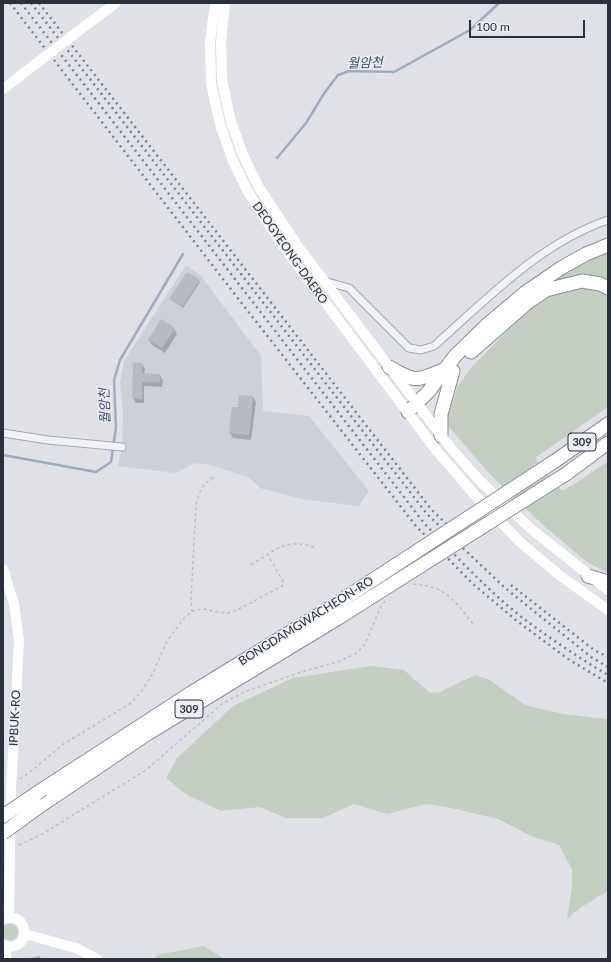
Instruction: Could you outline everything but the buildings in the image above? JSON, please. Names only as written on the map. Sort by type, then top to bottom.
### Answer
[{"type":"highway","points":[[412,408],[429,391],[442,384],[455,356],[488,324],[526,292],[561,268],[586,254],[608,245]]},
{"type":"highway","points":[[388,367],[408,378],[416,379],[426,378],[449,370],[528,302],[546,290],[582,281],[600,284],[608,288]]},
{"type":"highway","points":[[441,436],[441,414],[449,370]]},
{"type":"highway","name":"BONGDAMGWACHEON-RO","points":[[3,816],[191,693],[333,606],[555,461],[607,424]]},
{"type":"highway","name":"BONGDAMGWACHEON-RO","points":[[3,833],[40,806],[147,734],[340,617],[566,474],[608,443]]},
{"type":"highway","points":[[588,576],[608,582]]},
{"type":"street","points":[[3,89],[116,3]]},
{"type":"street","name":"DEOGYEONG-DAERO","points":[[215,3],[210,42],[211,84],[220,124],[232,159],[248,192],[283,246],[412,408]]},
{"type":"street","name":"DEOGYEONG-DAERO","points":[[225,3],[221,43],[222,80],[230,118],[243,155],[258,186],[297,245],[388,367],[412,408]]},
{"type":"street","points":[[324,281],[349,288],[408,348],[421,350],[434,346],[501,285],[552,248],[591,226],[608,220]]},
{"type":"street","points":[[412,408],[441,436],[480,481],[531,529],[588,576],[608,590]]},
{"type":"street","points":[[412,408],[436,450],[474,494],[519,541],[559,575],[608,610]]},
{"type":"street","points":[[3,433],[48,440],[122,447]]},
{"type":"street","name":"IPBUK-RO","points":[[3,569],[14,604],[19,641],[11,784],[10,850],[6,918]]},
{"type":"street","points":[[6,918],[17,919],[21,922],[25,934],[18,945],[9,947],[4,946],[7,959]]},
{"type":"street","points":[[25,934],[76,948],[97,959]]},
{"type":"path","points":[[192,612],[191,600],[196,504],[198,493],[204,484],[214,477]]},
{"type":"path","points":[[251,565],[284,545],[292,543],[306,544],[316,548]]},
{"type":"path","points":[[11,784],[34,769],[62,745],[131,703],[141,692],[152,675],[167,641],[185,617],[195,610],[228,613],[237,610],[282,586],[284,582],[268,554]]},
{"type":"path","points":[[410,584],[420,584],[440,590],[450,595],[474,624]]},
{"type":"path","points":[[10,850],[44,833],[146,770],[222,704],[244,692],[301,672],[338,662],[357,653],[365,644],[382,606],[388,597]]},
{"type":"shaded area","points":[[186,265],[201,276],[261,356],[263,411],[309,416],[369,491],[359,506],[301,499],[260,488],[250,478],[212,465],[195,463],[176,473],[118,466],[122,447],[123,413],[120,382],[124,361]]},
{"type":"green space","points":[[608,251],[608,280],[588,277],[541,287],[582,260]]},
{"type":"green space","points":[[572,289],[591,289],[608,293],[608,407],[535,458],[562,491],[608,461],[608,573],[587,562],[544,526],[489,473],[449,427],[447,417],[458,386],[469,370],[535,302]]},
{"type":"green space","points":[[371,666],[404,670],[430,693],[440,692],[475,675],[488,679],[525,705],[563,714],[608,719],[608,891],[583,906],[567,919],[572,886],[572,869],[559,845],[533,837],[498,819],[447,807],[426,804],[387,814],[354,804],[323,818],[286,818],[260,807],[221,811],[187,795],[166,778],[177,758],[233,706],[293,678]]},
{"type":"green space","points":[[7,924],[13,924],[18,929],[16,938],[13,940],[7,940],[2,935],[2,929]]},
{"type":"green space","points":[[204,946],[224,959],[155,959],[157,955]]},
{"type":"waterway","name":"월암천","points":[[277,158],[306,123],[325,92],[338,75],[349,71],[394,72],[470,30],[499,3]]},
{"type":"waterway","name":"월암천","points":[[3,455],[96,472],[111,462],[116,427],[114,380],[120,360],[183,254]]},
{"type":"railway","points":[[10,3],[416,526],[473,584],[517,621],[568,659],[608,683]]},
{"type":"railway","points":[[21,3],[424,523],[510,608],[555,641],[608,675]]},
{"type":"railway","points":[[31,3],[427,514],[504,587],[591,657],[608,667]]},
{"type":"railway","points":[[39,3],[431,509],[460,537]]},
{"type":"railway","points":[[511,585],[594,650],[608,657]]}]
